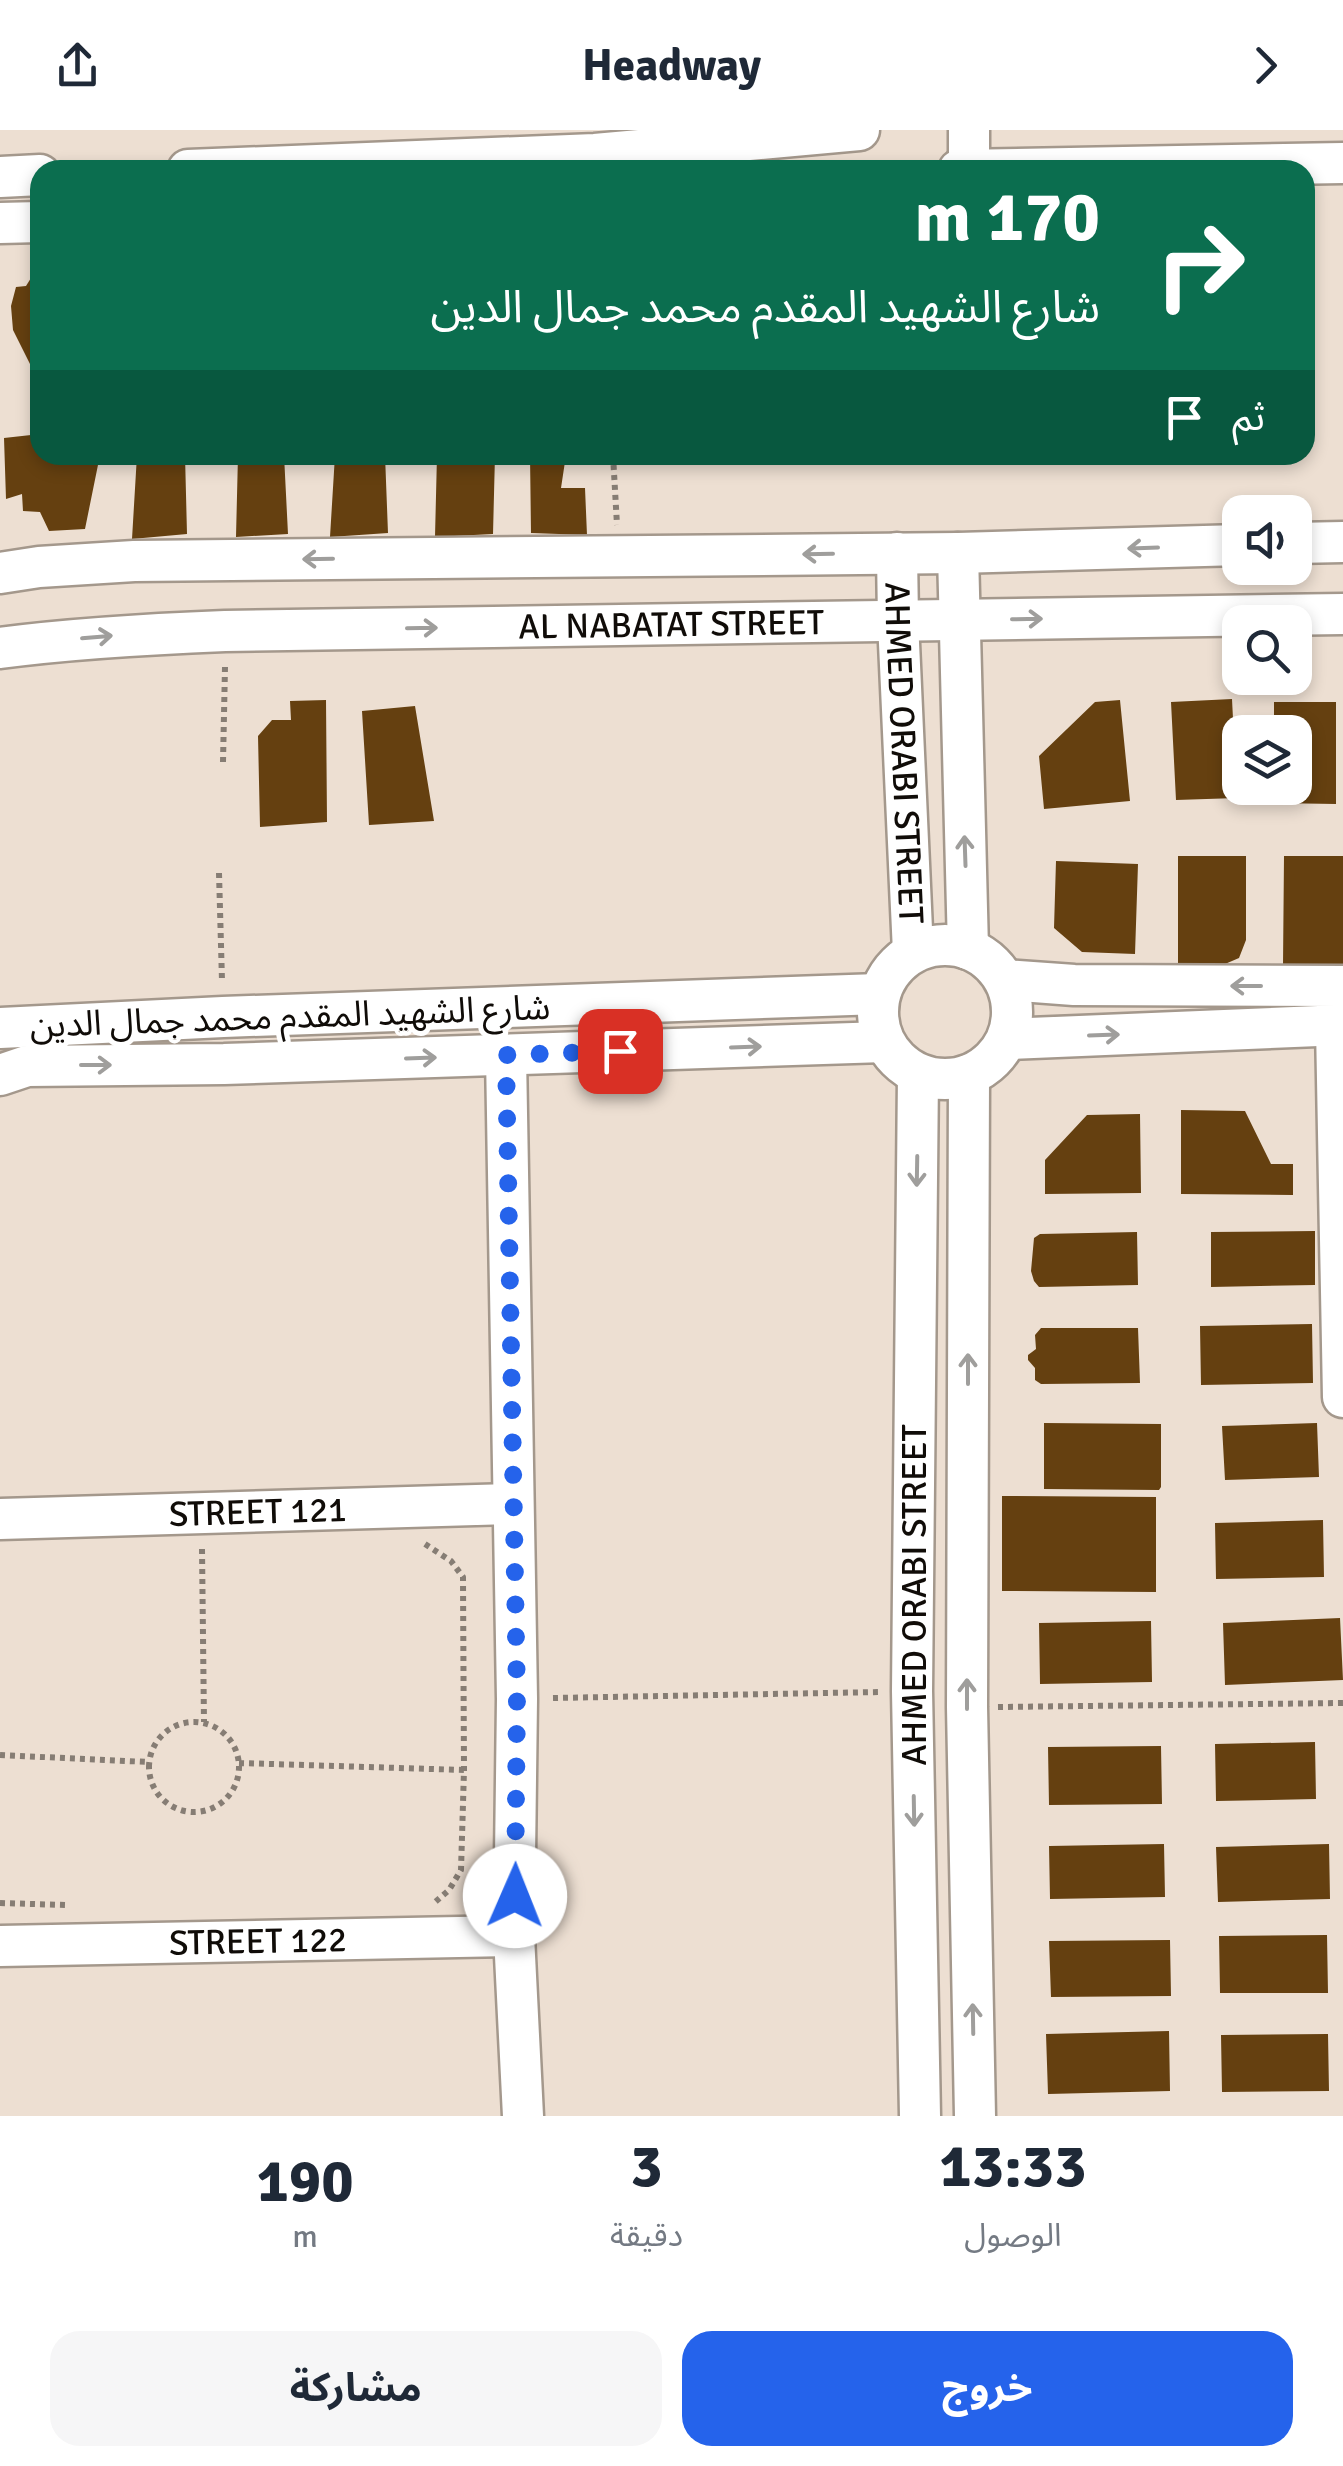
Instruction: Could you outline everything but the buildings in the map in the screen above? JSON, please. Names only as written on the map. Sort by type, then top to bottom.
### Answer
[{"type":"street","points":[[612,160],[859,130]]},
{"type":"street","points":[[968,130],[969,160]]},
{"type":"street","points":[[1315,163],[1343,163]]},
{"type":"street","points":[[0,177],[30,176]]},
{"type":"street","points":[[0,223],[30,222]]},
{"type":"street","points":[[1312,543],[1343,542]]},
{"type":"street","name":"AL NABATAT STREET","points":[[0,573],[39,566],[134,561],[1222,545]]},
{"type":"street","name":"AHMED ORABI STREET","points":[[958,552],[968,949]]},
{"type":"street","name":"AHMED ORABI STREET","points":[[898,553],[914,952]]},
{"type":"street","name":"AL NABATAT STREET","points":[[0,648],[137,634],[225,631],[1343,614]]},
{"type":"street","points":[[950,944],[968,949],[983,956],[1005,980],[1012,1020],[1007,1040],[984,1067],[969,1075],[952,1079],[918,1074],[899,1061],[884,1042],[877,1010],[880,994],[898,962],[914,952],[950,944]]},
{"type":"street","points":[[1005,980],[1343,986]]},
{"type":"street","name":"شارع الشهيد المقدم محمد جمال الدين","points":[[0,1028],[880,994]]},
{"type":"street","points":[[1007,1040],[1339,1026],[1343,1397]]},
{"type":"street","name":"شارع الشهيد المقدم محمد جمال الدين","points":[[0,1074],[26,1066],[224,1064],[884,1042]]},
{"type":"street","points":[[506,1055],[517,1698],[514,1936],[523,2116]]},
{"type":"street","name":"AHMED ORABI STREET","points":[[918,1074],[912,1691],[920,2116]]},
{"type":"street","name":"AHMED ORABI STREET","points":[[969,1075],[967,1707],[975,2116]]},
{"type":"street","name":"STREET 121","points":[[0,1520],[513,1504]]},
{"type":"street","name":"STREET 122","points":[[0,1946],[514,1936]]},
{"type":"path","points":[[613,465],[618,556]]},
{"type":"path","points":[[223,762],[225,631]]},
{"type":"path","points":[[220,873],[223,1018]]},
{"type":"path","points":[[202,1537],[204,1722]]},
{"type":"path","points":[[418,1541],[451,1561],[463,1577],[461,1870],[450,1890],[425,1908]]},
{"type":"path","points":[[517,1698],[912,1691]]},
{"type":"path","points":[[967,1707],[1343,1704]]},
{"type":"path","points":[[185,1722],[204,1722],[221,1730],[234,1745],[239,1764],[230,1794],[224,1802],[204,1812],[182,1811],[163,1801],[151,1784],[148,1762],[154,1744],[167,1729],[185,1722]]},
{"type":"path","points":[[0,1755],[148,1762]]},
{"type":"path","points":[[239,1764],[464,1770]]},
{"type":"path","points":[[0,1904],[79,1906]]},
{"type":"route","points":[[515,1896],[517,1698],[506,1055],[620,1051]]}]
